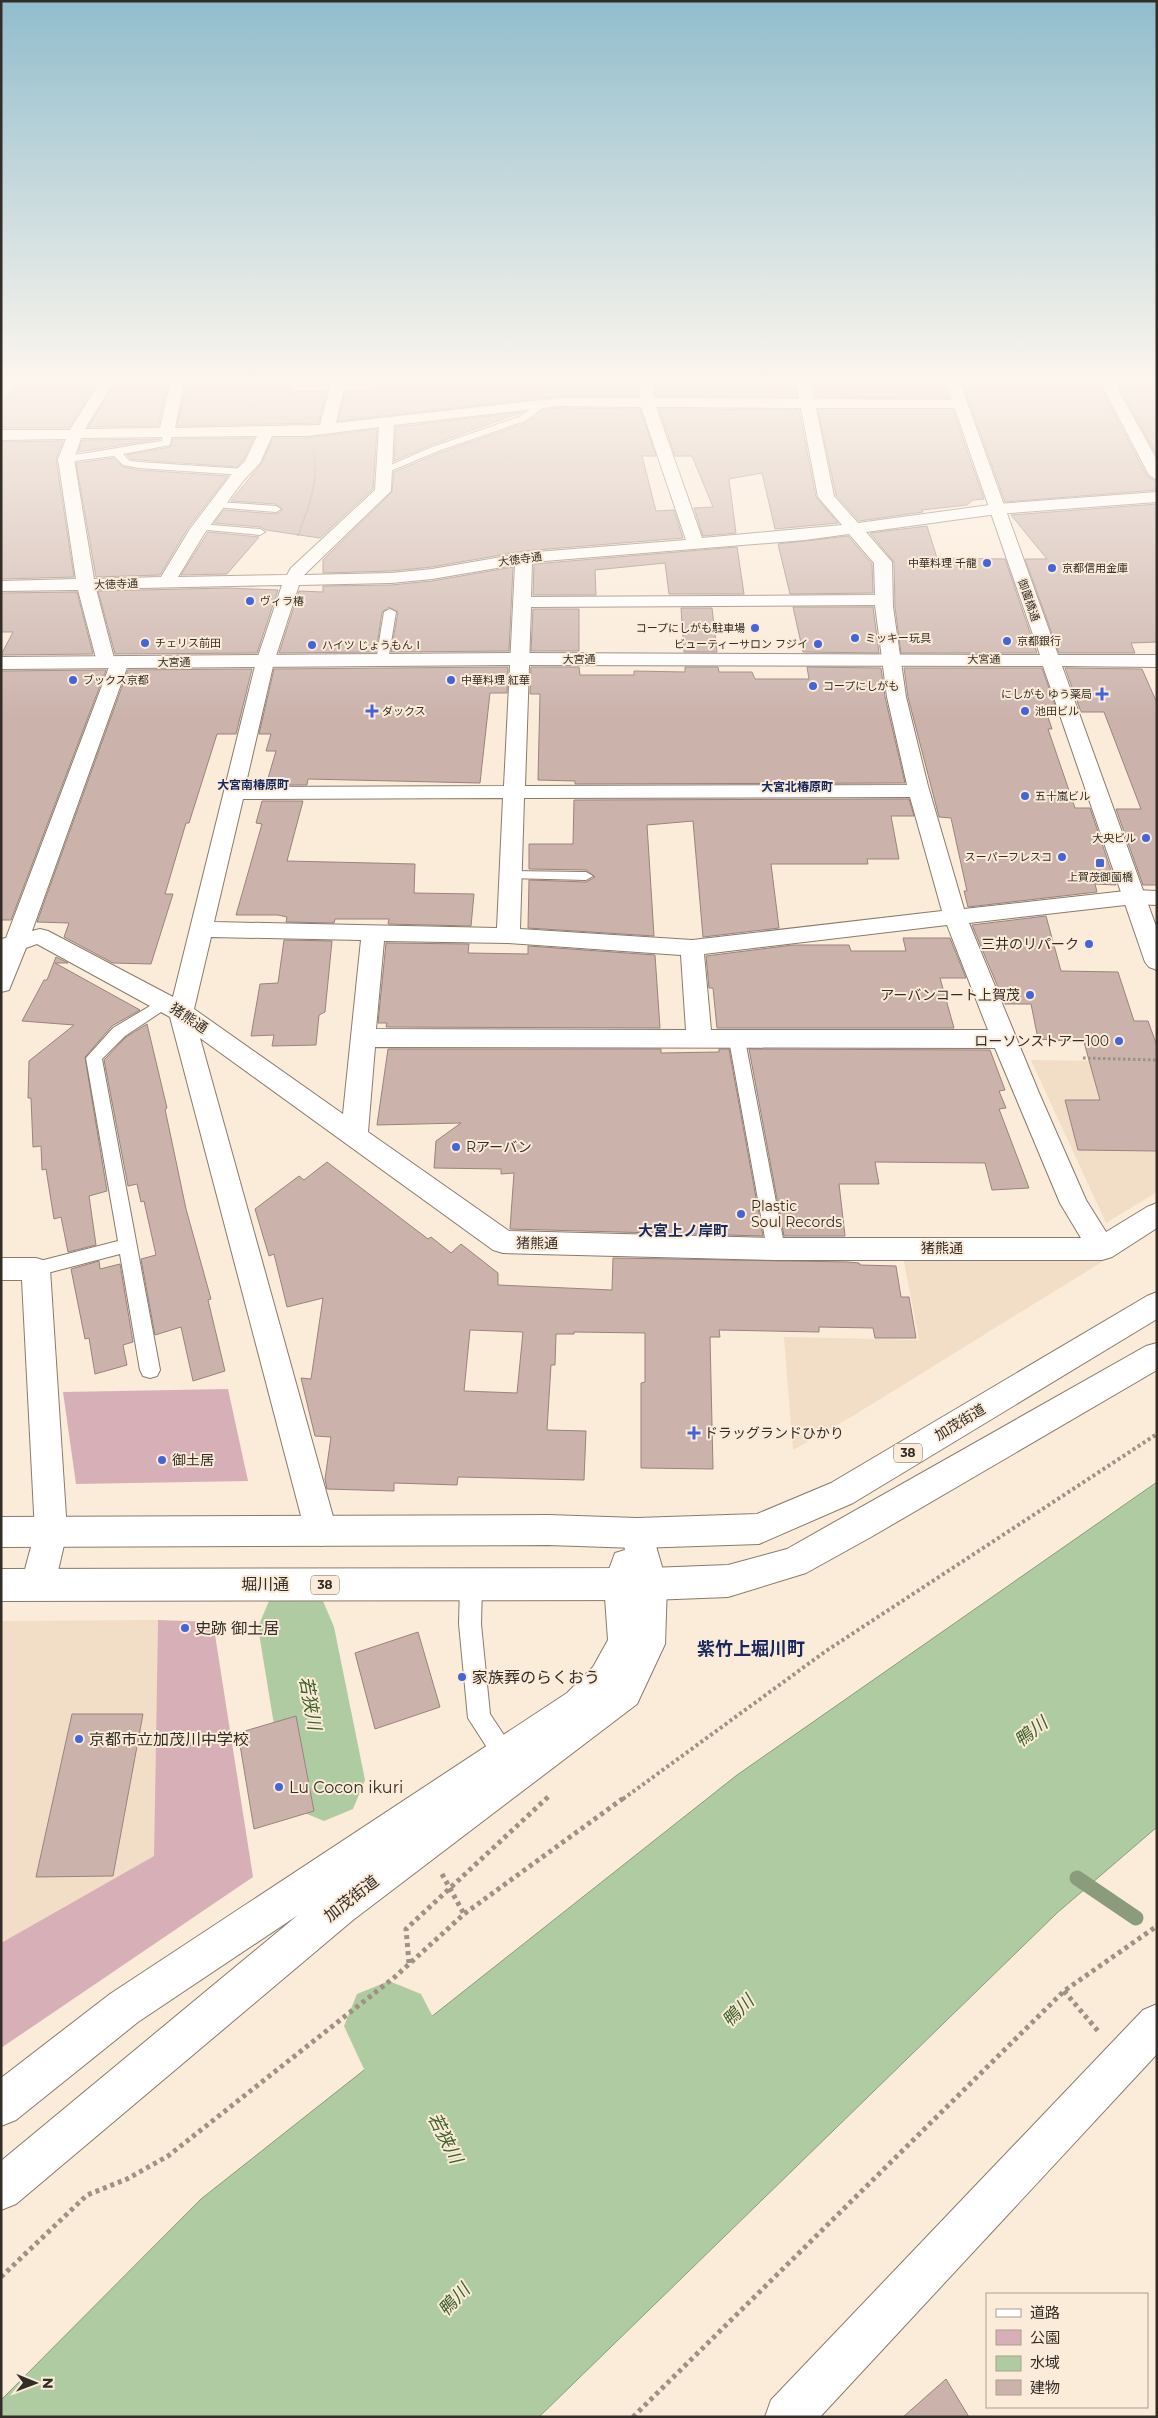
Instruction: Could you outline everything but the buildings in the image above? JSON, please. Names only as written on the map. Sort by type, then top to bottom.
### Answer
[{"type":"street","points":[[1,984],[9,946],[113,662],[86,585],[71,493]]},
{"type":"street","points":[[166,583],[201,527],[228,493]]},
{"type":"street","points":[[321,1531],[173,1007],[201,929],[286,581],[381,493]]},
{"type":"street","points":[[678,493],[695,542]]},
{"type":"street","points":[[825,493],[826,497],[883,562],[883,600],[888,660],[919,791],[954,917],[1074,1203],[1102,1248],[1157,1214]]},
{"type":"street","name":"御薗橋通","points":[[991,493],[1050,659],[1145,898],[1157,962]]},
{"type":"street","name":"大徳寺通","points":[[1,586],[391,578],[432,574],[524,558],[695,542],[805,535],[997,509],[1157,498]]},
{"type":"street","points":[[508,936],[524,558]]},
{"type":"street","points":[[522,602],[883,600]]},
{"type":"street","name":"大宮通","points":[[1,663],[519,659],[1157,660]]},
{"type":"street","points":[[234,793],[919,791]]},
{"type":"street","points":[[201,929],[508,936],[692,948],[954,917],[1145,898]]},
{"type":"street","points":[[354,1136],[373,932]]},
{"type":"street","name":"猪熊通","points":[[9,946],[40,936],[173,1007],[502,1242],[776,1249],[1102,1248]]},
{"type":"street","points":[[692,948],[699,1039]]},
{"type":"street","points":[[363,1038],[1004,1039]]},
{"type":"street","points":[[1,1269],[36,1269],[51,1532],[38,1584]]},
{"type":"street","name":"加茂街道","points":[[1,2105],[124,2008],[580,1705],[605,1679],[625,1642],[635,1584],[637,1533],[759,1529],[842,1493],[1157,1304]]},
{"type":"street","name":"38","points":[[635,1584],[728,1581],[794,1562],[859,1527],[1157,1355]]},
{"type":"street","name":"38","points":[[1,1532],[548,1530],[637,1533]]},
{"type":"street","name":"堀川通","points":[[1,1584],[635,1584]]},
{"type":"street","name":"加茂街道","points":[[1,2189],[339,1906],[625,1692],[648,1644],[635,1584]]},
{"type":"street","points":[[788,2417],[1157,2024]]},
{"type":"lane","points":[[218,505],[276,510]]},
{"type":"lane","points":[[201,527],[260,532]]},
{"type":"lane","points":[[382,661],[390,612]]},
{"type":"lane","points":[[510,875],[586,876]]},
{"type":"lane","points":[[150,1370],[94,1058],[120,1032],[173,1007]]},
{"type":"lane","points":[[737,1040],[776,1249]]},
{"type":"lane","points":[[36,1269],[128,1245]]},
{"type":"lane","points":[[471,1585],[470,1624],[479,1718],[505,1755]]},
{"type":"path","points":[[286,581],[313,493]]},
{"type":"path","points":[[1083,1058],[1157,1060]]},
{"type":"path","points":[[1,2276],[87,2196],[127,2179],[168,2156],[396,1976],[464,1914],[826,1651],[1157,1434]]},
{"type":"path","points":[[409,1963],[406,1929],[551,1794]]},
{"type":"path","points":[[446,1880],[464,1914]]},
{"type":"path","points":[[633,2417],[1064,1991],[1157,1926]]},
{"type":"path","points":[[1064,1991],[1099,2032]]},
{"type":"shaded area","points":[[1031,1060],[1157,1062],[1157,1192],[1106,1223]]},
{"type":"shaded area","points":[[1118,1252],[856,1414],[793,1450],[784,1337],[919,1340],[903,1256]]},
{"type":"shaded area","name":"京都市立加茂川中学校","points":[[158,1620],[154,1856],[1,1943],[1,1621]]},
{"type":"green space","name":"御土居","points":[[228,1389],[248,1481],[76,1484],[63,1392]]},
{"type":"green space","points":[[158,1620],[213,1622],[253,1877],[1,2048],[1,1943],[154,1856]]},
{"type":"water","name":"鴨川","points":[[1157,1482],[1157,1827],[1057,1913],[539,2417],[1,2417],[1,2400],[201,2199],[737,1775]]},
{"type":"waterway","name":"若狭川","points":[[296,1627],[324,1780]]},
{"type":"waterway","points":[[1077,1878],[1136,1918]]},
{"type":"waterway","name":"若狭川","points":[[389,2026],[435,2118]]},
{"type":"place","name":"中華料理 千龍","points":[[987,563]]},
{"type":"place","name":"京都信用金庫","points":[[1052,568]]},
{"type":"place","name":"ヴィラ椿","points":[[250,601]]},
{"type":"place","name":"コープにしがも駐車場","points":[[755,628]]},
{"type":"place","name":"ミッキー玩具","points":[[855,638]]},
{"type":"place","name":"京都銀行","points":[[1007,641]]},
{"type":"place","name":"チェリス前田","points":[[145,643]]},
{"type":"place","name":"ビューティーサロン フジイ","points":[[818,644]]},
{"type":"place","name":"ハイツ じょうもんⅠ","points":[[312,645]]},
{"type":"place","name":"ブックス京都","points":[[73,680]]},
{"type":"place","name":"中華料理 紅華","points":[[451,680]]},
{"type":"place","name":"コープにしがも","points":[[813,686]]},
{"type":"place","name":"にしがも ゆう薬局","points":[[1102,694]]},
{"type":"place","name":"ダックス","points":[[372,711]]},
{"type":"place","name":"池田ビル","points":[[1025,711]]},
{"type":"place","name":"五十嵐ビル","points":[[1025,796]]},
{"type":"place","name":"大央ビル","points":[[1146,838]]},
{"type":"place","name":"スーパーフレスコ","points":[[1062,857]]},
{"type":"place","name":"上賀茂御薗橋","points":[[1100,863]]},
{"type":"place","name":"三井のリパーク","points":[[1089,944]]},
{"type":"place","name":"アーバンコート上賀茂","points":[[1030,995]]},
{"type":"place","name":"ローソンストアー100","points":[[1119,1041]]},
{"type":"place","name":"Rアーバン","points":[[456,1147]]},
{"type":"place","name":"Plastic Soul Records","points":[[741,1214]]},
{"type":"place","name":"ドラッグランドひかり","points":[[694,1433]]},
{"type":"place","name":"御土居","points":[[162,1460]]},
{"type":"place","name":"史跡 御土居","points":[[185,1628]]},
{"type":"place","name":"家族葬のらくおう","points":[[462,1677]]},
{"type":"place","name":"京都市立加茂川中学校","points":[[79,1739]]},
{"type":"place","name":"Lu Cocon ikuri","points":[[279,1787]]},
{"type":"district","name":"大宮南椿原町","points":[[253,785]]},
{"type":"district","name":"大宮北椿原町","points":[[797,787]]},
{"type":"district","name":"大宮上ノ岸町","points":[[683,1231]]},
{"type":"district","name":"紫竹上堀川町","points":[[751,1649]]}]
